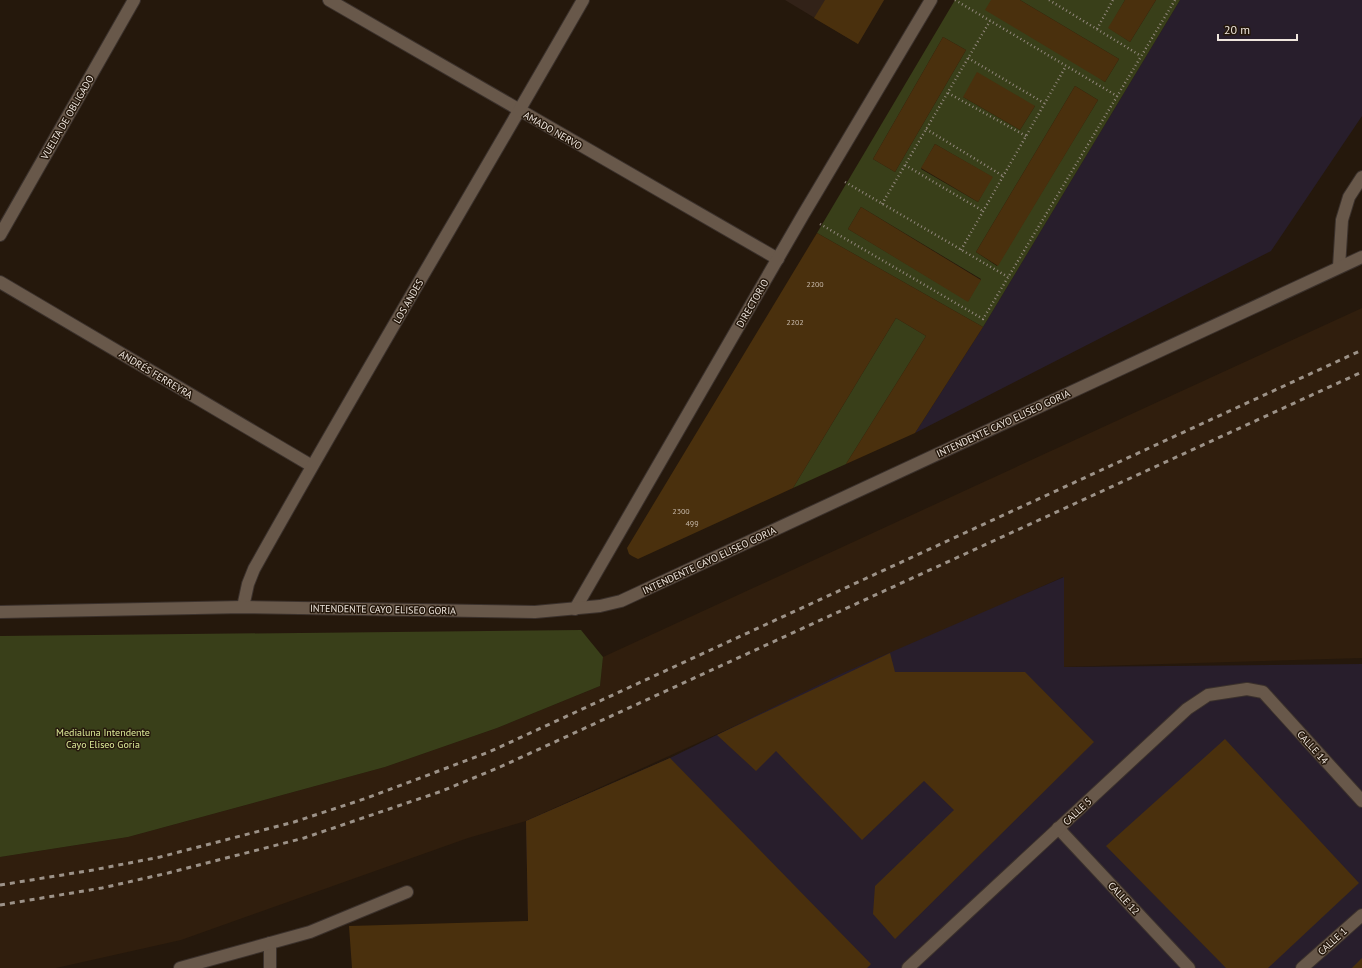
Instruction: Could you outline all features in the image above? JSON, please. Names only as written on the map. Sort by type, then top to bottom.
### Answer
[{"type":"street","name":"VUELTA DE OBLIGADO","points":[[0,235],[134,0]]},
{"type":"street","name":"AMADO NERVO","points":[[329,0],[519,111],[778,259]]},
{"type":"street","name":"LOS ANDES","points":[[243,607],[248,584],[254,569],[582,0]]},
{"type":"street","name":"DIRECTORIO","points":[[576,609],[803,214],[931,0]]},
{"type":"street","points":[[1339,267],[1342,220],[1349,197],[1362,176]]},
{"type":"street","name":"INTENDENTE CAYO ELISEO GORIA","points":[[0,612],[243,607],[535,612],[600,606],[621,601],[1362,257]]},
{"type":"street","name":"ANDRÉS FERREYRA","points":[[0,282],[312,466]]},
{"type":"street","name":"CALLE 5","points":[[908,968],[1192,705],[1208,695],[1247,689],[1263,692]]},
{"type":"street","name":"CALLE 14","points":[[1263,692],[1362,801]]},
{"type":"street","name":"CALLE 12","points":[[1058,828],[1189,968]]},
{"type":"street","points":[[186,967],[310,932],[407,892]]},
{"type":"street","name":"CALLE 1","points":[[1302,968],[1362,914]]},
{"type":"street","points":[[270,944],[270,968]]},
{"type":"path","points":[[955,0],[1117,96]]},
{"type":"path","points":[[1049,0],[1141,56]]},
{"type":"path","points":[[1097,29],[1113,0]]},
{"type":"path","points":[[803,214],[983,319],[1175,0]]},
{"type":"path","points":[[882,204],[990,21]]},
{"type":"path","points":[[968,58],[1044,103]]},
{"type":"path","points":[[961,250],[1066,66]]},
{"type":"path","points":[[948,93],[1026,136]]},
{"type":"path","points":[[926,129],[1003,176]]},
{"type":"path","points":[[905,165],[983,211]]},
{"type":"path","points":[[829,172],[1008,277]]},
{"type":"shaded area","points":[[785,0],[884,0],[858,44]]},
{"type":"shaded area","points":[[1180,0],[1362,0],[1362,116],[1271,251],[915,433],[983,327]]},
{"type":"shaded area","points":[[1362,308],[1362,658],[1063,667],[1063,577],[526,821],[468,838],[181,940],[56,968],[0,968],[0,857],[128,837],[385,767],[497,728],[600,686],[603,657]]},
{"type":"shaded area","points":[[1064,577],[1064,667],[1362,664],[1362,968],[529,968],[526,821],[670,758],[843,673]]},
{"type":"green space","points":[[955,0],[991,0],[1105,82],[1119,59],[1020,0],[1125,0],[1109,28],[1130,42],[1156,0],[1180,0],[983,327],[817,233]],"holes":[[[943,37],[966,50],[895,172],[873,159]],[[1075,86],[1098,100],[997,266],[976,252]],[[963,97],[1035,106],[1020,130]],[[935,144],[992,177],[978,202],[921,169]],[[861,207],[981,279],[968,301],[848,229]]]},
{"type":"green space","points":[[896,318],[926,336],[846,464],[793,488]]},
{"type":"green space","name":"Medialuna Intendente Cayo Eliseo Goria","points":[[581,630],[603,657],[600,686],[497,728],[385,767],[128,837],[0,857],[0,636]]},
{"type":"building","points":[[825,0],[884,0],[858,44],[814,18]]},
{"type":"building","points":[[991,0],[1020,0],[1119,59],[1105,82],[985,10]]},
{"type":"building","points":[[1125,0],[1156,0],[1130,42],[1108,28]]},
{"type":"building","points":[[943,37],[966,50],[895,172],[873,159]]},
{"type":"building","points":[[977,72],[1035,106],[1020,130],[963,97]]},
{"type":"building","points":[[1075,86],[1098,100],[998,266],[976,252]]},
{"type":"building","points":[[935,144],[993,177],[978,202],[921,168]]},
{"type":"building","points":[[861,207],[981,280],[968,302],[848,229]]},
{"type":"building","points":[[817,233],[983,327],[915,433],[846,464],[926,336],[896,318],[793,488],[638,559],[632,556],[629,554],[627,548]]},
{"type":"building","points":[[890,653],[895,672],[1025,672],[1094,742],[895,939],[873,914],[875,886],[954,810],[924,781],[862,840],[776,751],[756,771],[717,735]]},
{"type":"building","points":[[1225,739],[1359,883],[1268,968],[1226,968],[1106,846]]},
{"type":"building","points":[[670,758],[871,964],[867,968],[352,968],[349,926],[528,921],[526,821]]},
{"type":"building","points":[[1362,958],[1362,968],[1352,968]]},
{"type":"railway","points":[[0,885],[93,870],[160,857],[294,822],[367,798],[489,752],[1362,350]]},
{"type":"railway","points":[[0,905],[102,888],[168,873],[304,838],[442,791],[500,767],[1362,372]]}]
